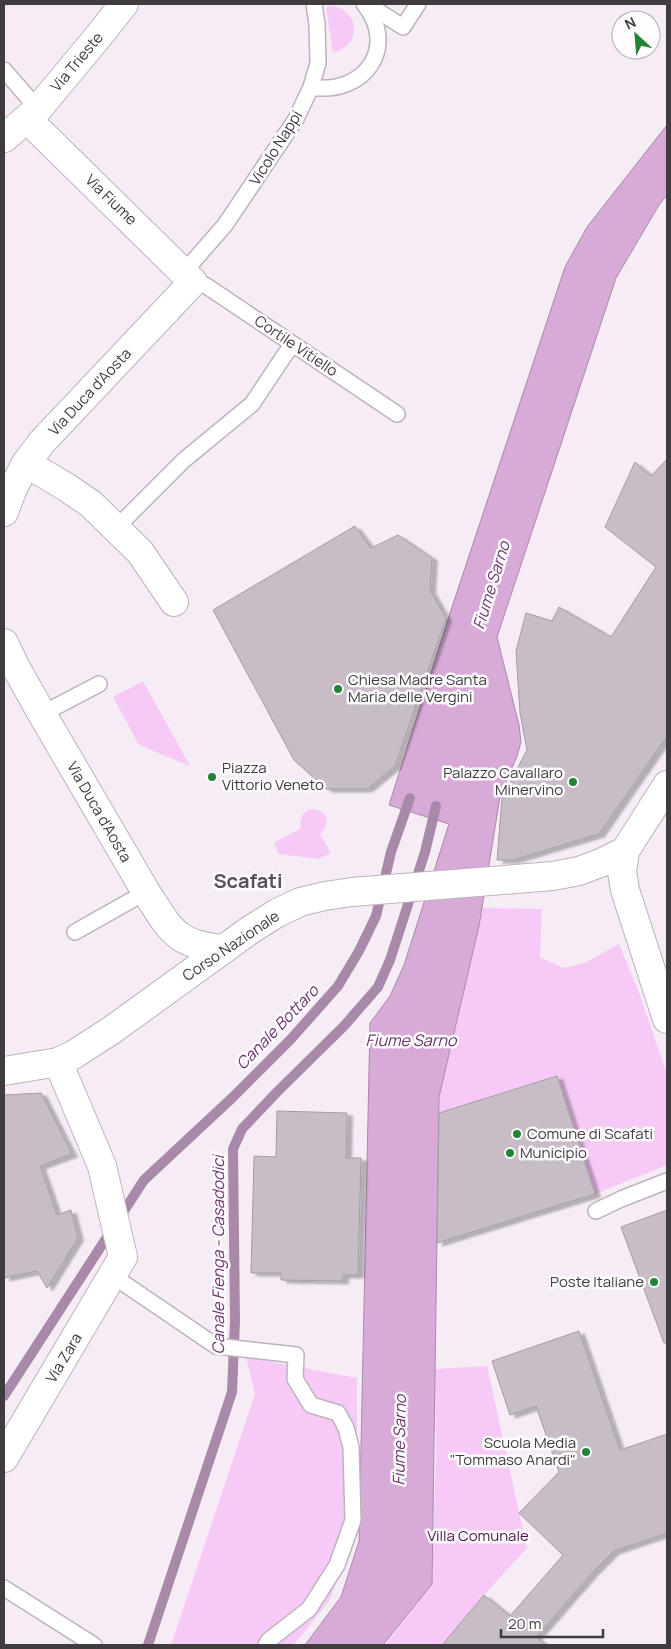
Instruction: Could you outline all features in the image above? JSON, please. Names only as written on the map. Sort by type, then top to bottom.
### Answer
[{"type":"street","name":"Via Trieste","points":[[4,138],[33,114],[124,4]]},
{"type":"street","name":"Via Fiume","points":[[33,114],[189,277]]},
{"type":"street","name":"Via Duca d'Aosta","points":[[4,512],[13,488],[26,463],[42,442],[189,277]]},
{"type":"street","points":[[26,463],[92,504],[140,552],[174,602]]},
{"type":"street","name":"Via Duca d'Aosta","points":[[4,642],[42,714],[164,920],[175,934],[192,944],[204,948],[223,949]]},
{"type":"street","points":[[667,786],[625,851],[622,872],[625,890],[667,1020]]},
{"type":"street","name":"Corso Nazionale","points":[[4,1071],[58,1062],[73,1055],[112,1030],[223,949],[277,913],[300,902],[325,896],[362,892],[553,876],[579,871],[625,851]]},
{"type":"street","points":[[58,1062],[102,1166],[106,1180],[118,1266]]},
{"type":"street","name":"Via Zara","points":[[4,1458],[118,1266]]},
{"type":"lane","name":"Vicolo Nappi","points":[[189,277],[250,190],[296,119],[311,87],[318,63],[314,4]]},
{"type":"lane","points":[[311,87],[322,89],[345,86],[356,81],[370,66],[377,50],[378,30],[365,4]]},
{"type":"lane","points":[[365,4],[402,28],[418,4]]},
{"type":"lane","points":[[4,70],[33,114]]},
{"type":"lane","name":"Cortile Vitiello","points":[[189,277],[205,285],[397,414]]},
{"type":"lane","points":[[116,528],[184,460],[252,404],[286,352],[294,345]]},
{"type":"lane","points":[[42,714],[99,684]]},
{"type":"lane","points":[[76,932],[146,892]]},
{"type":"lane","points":[[596,1212],[621,1199],[667,1181]]},
{"type":"lane","points":[[118,1266],[216,1346],[296,1355],[295,1379],[311,1405],[338,1413],[346,1428],[351,1447],[353,1520],[336,1565],[309,1609],[268,1641],[266,1645]]},
{"type":"lane","points":[[4,1588],[94,1645]]},
{"type":"green space","points":[[334,6],[343,10],[349,16],[354,30],[353,37],[348,44],[333,53],[326,7]]},
{"type":"green space","points":[[143,681],[190,766],[139,745],[113,697]]},
{"type":"green space","points":[[309,809],[320,811],[326,817],[326,825],[320,834],[331,853],[319,859],[279,854],[274,843],[301,828],[300,822],[302,817]]},
{"type":"green space","points":[[481,908],[542,909],[540,957],[563,968],[585,963],[619,944],[638,990],[667,1074],[667,1165],[595,1194],[556,1076],[439,1113],[439,1097],[479,926]]},
{"type":"green space","points":[[246,1357],[357,1378],[357,1530],[329,1601],[294,1645],[171,1645],[255,1394]]},
{"type":"green space","name":"Villa Comunale","points":[[487,1366],[527,1548],[442,1645],[385,1645],[432,1584],[436,1448],[435,1369]]},
{"type":"water","name":"Fiume Sarno","points":[[667,125],[667,195],[659,205],[616,278],[497,637],[519,725],[521,742],[500,797],[479,926],[439,1097],[432,1584],[383,1645],[305,1645],[341,1597],[359,1541],[370,1023],[390,996],[404,965],[449,824],[389,805],[451,610],[565,267],[587,227]]},
{"type":"building","points":[[667,459],[667,736],[599,834],[513,860],[497,860],[502,798],[527,750],[520,713],[516,651],[526,613],[552,621],[559,607],[611,637],[656,567],[605,527],[635,462],[651,476]]},
{"type":"building","name":"Chiesa Madre Santa Maria delle Vergini","points":[[355,526],[371,548],[398,535],[432,558],[430,590],[446,618],[395,766],[367,789],[326,789],[294,760],[213,610]]},
{"type":"building","name":"Municipio","points":[[557,1076],[595,1194],[437,1243],[439,1113]]},
{"type":"building","points":[[41,1093],[72,1154],[40,1166],[57,1215],[71,1210],[78,1238],[47,1288],[37,1271],[4,1278],[4,1095]]},
{"type":"building","points":[[277,1111],[347,1113],[346,1158],[361,1158],[358,1275],[343,1275],[343,1281],[281,1280],[281,1273],[251,1273],[254,1156],[276,1157]]},
{"type":"building","name":"Poste Italiane","points":[[667,1210],[667,1343],[664,1343],[621,1227]]},
{"type":"building","name":"Scuola Media \"Tommaso Anardi\"","points":[[579,1331],[620,1450],[667,1434],[667,1533],[614,1551],[592,1573],[536,1637],[546,1645],[442,1645],[484,1595],[510,1616],[563,1555],[519,1513],[559,1472],[536,1406],[510,1415],[492,1361]]},
{"type":"waterway","name":"Canale Bottaro","points":[[4,1396],[144,1180],[232,1098],[291,1039],[338,986],[359,951],[376,916],[391,852],[410,798]]},
{"type":"waterway","name":"Canale Fienga - Casadodici","points":[[148,1645],[232,1392],[235,1321],[233,1149],[242,1129],[344,1026],[378,987],[390,960],[425,852],[436,806]]},
{"type":"place","name":"Chiesa Madre Santa Maria delle Vergini","points":[[338,689]]},
{"type":"place","name":"Piazza Vittorio Veneto","points":[[212,777]]},
{"type":"place","name":"Palazzo Cavallaro Minervino","points":[[573,782]]},
{"type":"place","name":"Comune di Scafati","points":[[517,1134]]},
{"type":"place","name":"Municipio","points":[[510,1153]]},
{"type":"place","name":"Poste Italiane","points":[[654,1282]]},
{"type":"place","name":"Scuola Media \"Tommaso Anardi\"","points":[[586,1452]]},
{"type":"district","name":"Scafati","points":[[248,881]]}]
